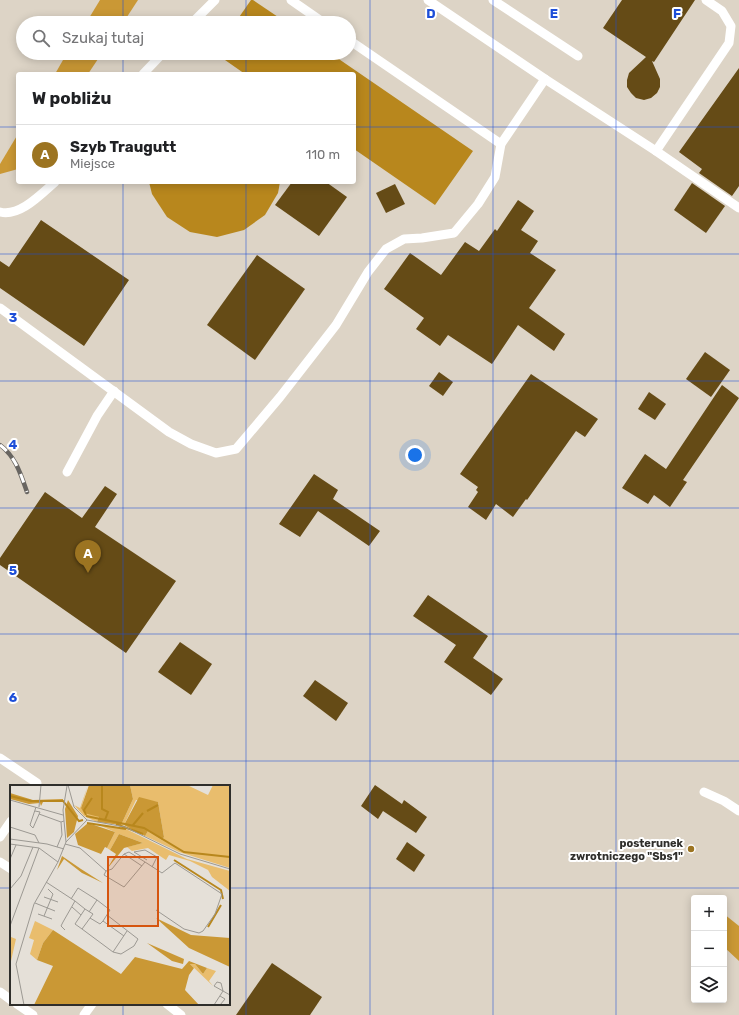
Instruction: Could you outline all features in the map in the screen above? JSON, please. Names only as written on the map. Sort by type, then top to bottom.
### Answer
[{"type":"lane","points":[[199,16],[214,0]]},
{"type":"lane","points":[[290,0],[314,16]]},
{"type":"lane","points":[[428,0],[545,79],[656,151],[739,208]]},
{"type":"lane","points":[[493,0],[578,56]]},
{"type":"lane","points":[[656,151],[729,43],[731,26],[722,11],[706,0]]},
{"type":"lane","points":[[356,45],[501,144]]},
{"type":"lane","points":[[145,72],[156,60]]},
{"type":"lane","points":[[0,308],[169,432],[191,444],[216,453],[236,449],[276,402],[336,325],[368,272],[386,249],[404,239],[454,233],[478,204],[495,177],[501,144],[545,79]]},
{"type":"lane","points":[[0,212],[6,214],[29,206],[54,184]]},
{"type":"lane","points":[[67,472],[97,416],[114,391]]},
{"type":"lane","points":[[0,758],[37,783],[35,785]]},
{"type":"lane","points":[[704,792],[724,801],[739,811]]},
{"type":"lane","points":[[0,837],[10,822]]},
{"type":"lane","points":[[0,862],[10,868]]},
{"type":"lane","points":[[0,992],[10,999]]},
{"type":"lane","points":[[18,1005],[33,1015]]},
{"type":"lane","points":[[84,1015],[91,1005]]},
{"type":"lane","points":[[168,1005],[181,1015]]},
{"type":"shaded area","points":[[0,0],[739,0],[739,1015],[0,1015]]},
{"type":"shaded area","points":[[100,0],[138,0],[128,16],[90,16]]},
{"type":"shaded area","points":[[251,0],[253,0],[277,16],[240,16]]},
{"type":"shaded area","points":[[63,60],[97,60],[89,72],[56,72]]},
{"type":"shaded area","points":[[225,60],[340,60],[473,151],[435,205],[356,150],[356,72],[242,72]]},
{"type":"shaded area","points":[[16,137],[16,170],[0,174],[0,164]]},
{"type":"shaded area","points":[[150,184],[280,184],[278,193],[265,215],[244,230],[217,237],[190,232],[167,217],[152,194]]},
{"type":"shaded area","points":[[727,916],[739,926],[739,961],[727,950]]},
{"type":"building","points":[[622,0],[695,0],[654,62],[652,61],[660,79],[660,87],[657,93],[651,98],[644,100],[636,98],[631,93],[627,87],[627,80],[629,73],[646,57],[603,28]]},
{"type":"building","points":[[739,68],[739,186],[732,196],[699,173],[702,169],[679,152]]},
{"type":"building","points":[[692,183],[725,206],[706,233],[674,210]]},
{"type":"building","points":[[291,184],[329,184],[347,197],[319,236],[275,205]]},
{"type":"building","points":[[395,184],[405,204],[386,213],[376,193]]},
{"type":"building","points":[[518,200],[534,211],[521,230],[538,241],[530,253],[556,270],[529,308],[565,334],[554,351],[518,325],[492,364],[448,335],[440,346],[416,329],[424,318],[384,289],[410,253],[441,275],[465,242],[479,251],[495,229],[497,231]]},
{"type":"building","points":[[41,220],[129,280],[84,346],[0,288],[0,261],[9,267]]},
{"type":"building","points":[[257,255],[305,289],[255,360],[207,325]]},
{"type":"building","points":[[705,352],[730,370],[711,397],[686,379]]},
{"type":"building","points":[[439,372],[453,382],[443,396],[429,386]]},
{"type":"building","points":[[531,374],[598,419],[585,437],[576,431],[527,500],[526,499],[513,517],[496,504],[486,520],[468,507],[478,492],[476,490],[478,487],[460,474]]},
{"type":"building","points":[[722,385],[739,398],[683,480],[687,482],[670,507],[654,495],[648,504],[622,488],[645,454],[666,469]]},
{"type":"building","points":[[649,392],[666,404],[655,420],[638,409]]},
{"type":"building","points":[[314,474],[338,490],[333,499],[380,531],[369,546],[318,511],[300,537],[279,524]]},
{"type":"building","points":[[105,486],[117,494],[95,527],[176,581],[126,653],[0,565],[0,558],[45,492],[82,518]]},
{"type":"building","points":[[428,595],[488,636],[473,658],[503,679],[491,695],[444,662],[456,645],[413,616]]},
{"type":"building","points":[[180,642],[212,664],[191,695],[158,672]]},
{"type":"building","points":[[315,680],[348,703],[336,721],[303,696]]},
{"type":"building","points":[[375,785],[402,804],[404,800],[427,817],[416,833],[383,811],[378,819],[361,806]]},
{"type":"building","points":[[407,842],[425,855],[414,872],[396,859]]},
{"type":"building","points":[[272,963],[322,997],[310,1015],[236,1015]]},
{"type":"railway","points":[[0,445],[6,450],[14,461],[27,492]]},
{"type":"place","name":"Szyb Traugutt","points":[[88,573]]},
{"type":"place","name":"posterunek zwrotniczego \"Sbs1\"","points":[[691,849]]}]
